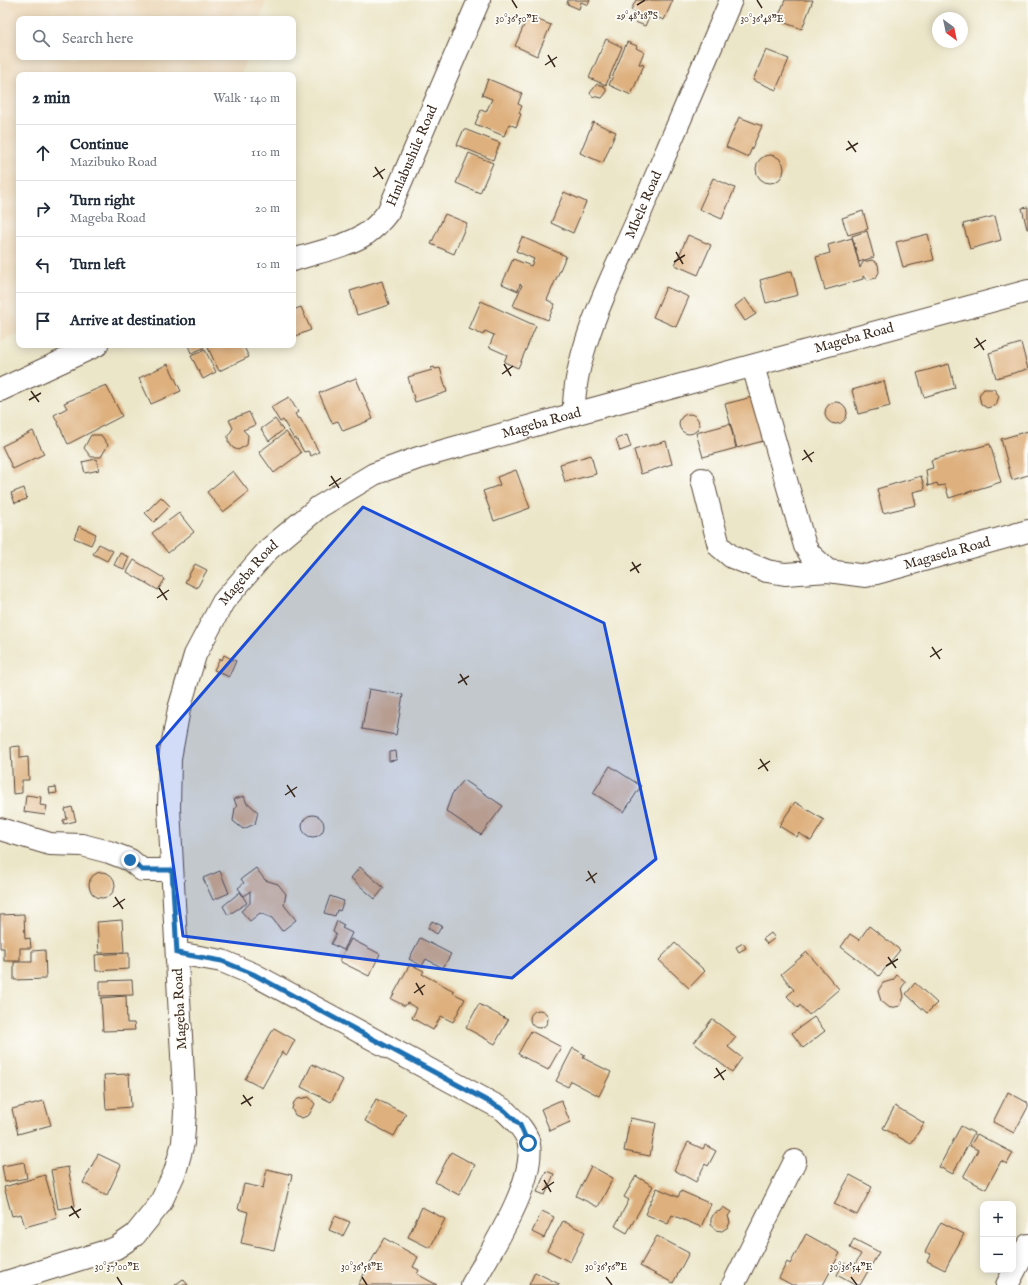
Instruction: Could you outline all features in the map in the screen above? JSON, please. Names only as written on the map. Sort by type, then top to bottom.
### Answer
[{"type":"street","name":"Hmlabushile Road","points":[[296,259],[350,242],[366,234],[377,225],[388,212],[479,0]]},
{"type":"street","name":"Mbele Road","points":[[574,414],[573,395],[579,366],[604,299],[731,0]]},
{"type":"street","name":"Mageba Road","points":[[0,1284],[116,1248],[135,1235],[160,1204],[175,1172],[183,1143],[184,1120],[169,808],[170,758],[179,709],[195,655],[224,602],[269,549],[318,507],[374,474],[418,458],[574,414],[1028,291]]},
{"type":"street","points":[[0,390],[91,348]]},
{"type":"street","points":[[753,366],[805,546],[810,554],[828,571]]},
{"type":"street","points":[[702,479],[719,546],[732,557],[767,571],[785,574],[828,571]]},
{"type":"street","name":"Magasela Road","points":[[828,571],[866,576],[1028,531]]},
{"type":"street","points":[[0,829],[50,844],[82,845],[110,852],[130,860],[142,870],[172,870]]},
{"type":"street","points":[[177,953],[222,961],[253,974],[504,1110],[520,1125],[528,1143],[529,1166],[517,1200],[472,1285]]},
{"type":"street","points":[[733,1285],[795,1161]]},
{"type":"street","points":[[1007,1285],[1028,1244]]},
{"type":"highlighted area","points":[[363,507],[604,623],[656,859],[512,978],[183,936],[157,746]]},
{"type":"shaded area","points":[[0,0],[266,0],[261,16],[16,16],[16,60],[246,60],[242,72],[16,72],[16,334],[0,341]]},
{"type":"building","points":[[568,0],[590,0],[588,5],[581,2],[579,9],[567,4]]},
{"type":"building","points":[[636,0],[673,0],[664,20],[650,15],[645,26],[633,21],[637,13],[631,10]]},
{"type":"building","points":[[785,0],[813,0],[802,29],[777,20]]},
{"type":"building","points":[[528,16],[551,25],[537,56],[515,46]]},
{"type":"building","points":[[606,39],[622,47],[606,85],[589,78]]},
{"type":"building","points":[[627,42],[637,46],[636,48],[644,52],[639,64],[644,65],[631,95],[609,85]]},
{"type":"building","points":[[766,50],[789,59],[776,90],[753,80]]},
{"type":"building","points":[[488,79],[522,93],[518,104],[522,106],[519,113],[521,114],[516,127],[509,124],[504,136],[475,124],[481,110],[486,112],[492,99],[482,95]]},
{"type":"building","points":[[597,84],[604,86],[606,89],[606,93],[602,98],[592,96],[590,93]]},
{"type":"building","points":[[739,117],[762,126],[748,157],[726,147]]},
{"type":"building","points":[[593,122],[616,132],[603,163],[580,153]]},
{"type":"building","points":[[464,129],[500,143],[493,160],[457,145]]},
{"type":"building","points":[[469,153],[493,163],[480,193],[456,183]]},
{"type":"building","points":[[770,155],[780,159],[784,169],[780,179],[770,183],[760,179],[756,169],[760,159]]},
{"type":"building","points":[[713,178],[735,188],[722,219],[699,209]]},
{"type":"building","points":[[564,192],[586,202],[573,233],[551,223]]},
{"type":"building","points":[[1028,207],[1028,229],[1027,229],[1022,208]]},
{"type":"building","points":[[863,211],[868,229],[848,235],[842,218]]},
{"type":"building","points":[[445,214],[467,223],[454,254],[431,244]]},
{"type":"building","points":[[995,216],[1001,240],[970,249],[963,224]]},
{"type":"building","points":[[867,231],[874,257],[859,262],[852,236]]},
{"type":"building","points":[[928,234],[934,260],[903,267],[896,242]]},
{"type":"building","points":[[688,235],[711,245],[698,275],[675,265]]},
{"type":"building","points":[[522,237],[566,256],[547,300],[555,304],[548,320],[513,306],[522,285],[520,284],[518,291],[502,284],[513,259],[531,266],[534,259],[516,251]]},
{"type":"building","points":[[852,238],[860,268],[863,262],[872,260],[878,264],[879,272],[876,278],[868,280],[863,276],[863,279],[825,290],[816,257],[830,253],[828,245]]},
{"type":"building","points":[[792,271],[798,295],[766,303],[760,280]]},
{"type":"building","points":[[382,281],[389,305],[357,315],[350,291]]},
{"type":"building","points":[[666,287],[689,297],[676,327],[653,317]]},
{"type":"building","points":[[745,298],[756,314],[745,321],[735,306]]},
{"type":"building","points":[[481,301],[536,326],[518,368],[504,362],[507,355],[489,347],[494,335],[485,331],[483,335],[469,329]]},
{"type":"building","points":[[301,307],[311,330],[296,336],[296,309]]},
{"type":"building","points":[[1021,343],[1028,369],[996,378],[989,353]]},
{"type":"building","points":[[189,348],[204,348],[191,353]]},
{"type":"building","points":[[208,348],[244,348],[249,357],[219,371]]},
{"type":"building","points":[[205,350],[216,372],[203,379],[191,356]]},
{"type":"building","points":[[168,364],[181,391],[151,404],[139,378]]},
{"type":"building","points":[[949,364],[955,388],[924,397],[917,373]]},
{"type":"building","points":[[434,367],[435,369],[440,368],[447,392],[415,402],[408,377],[432,370],[431,368]]},
{"type":"building","points":[[356,378],[373,419],[343,431],[338,421],[332,423],[319,393]]},
{"type":"building","points":[[884,381],[890,406],[858,414],[852,390]]},
{"type":"building","points":[[106,385],[122,416],[68,444],[54,415],[67,408],[64,403]]},
{"type":"building","points":[[984,389],[994,389],[999,396],[996,405],[987,408],[981,404],[979,395]]},
{"type":"building","points":[[756,396],[767,440],[737,448],[725,404]]},
{"type":"building","points":[[289,397],[298,412],[295,414],[298,419],[300,418],[319,452],[311,456],[308,451],[304,452],[296,438],[294,439],[283,420],[280,422],[271,407]]},
{"type":"building","points":[[836,402],[840,403],[846,409],[846,417],[840,423],[836,424],[832,423],[826,417],[825,413],[826,409],[832,403]]},
{"type":"building","points":[[249,412],[255,425],[243,430],[248,435],[247,445],[238,450],[233,448],[228,441],[228,436],[233,428],[229,420]]},
{"type":"building","points":[[685,414],[693,414],[699,420],[699,428],[693,434],[685,434],[679,428],[679,420]]},
{"type":"building","points":[[275,419],[283,430],[269,441],[261,429]]},
{"type":"building","points":[[730,424],[736,448],[703,457],[696,433]]},
{"type":"building","points":[[33,431],[44,454],[13,469],[2,446]]},
{"type":"building","points":[[1028,431],[1028,475],[1012,480],[1001,439]]},
{"type":"building","points":[[286,432],[301,453],[274,473],[259,452]]},
{"type":"building","points":[[91,435],[101,435],[108,445],[101,457],[91,457],[84,448]]},
{"type":"building","points":[[627,435],[631,447],[620,451],[616,439]]},
{"type":"building","points":[[666,441],[672,464],[641,474],[634,450]]},
{"type":"building","points":[[990,444],[1001,482],[949,498],[945,485],[938,486],[937,483],[928,486],[926,470],[933,468],[931,460]]},
{"type":"building","points":[[591,455],[596,474],[565,482],[560,464]]},
{"type":"building","points":[[96,459],[99,470],[85,473],[82,462]]},
{"type":"building","points":[[516,470],[530,508],[494,521],[483,491],[500,485],[497,477]]},
{"type":"building","points":[[233,471],[249,492],[223,512],[207,492]]},
{"type":"building","points":[[921,476],[925,489],[913,492],[916,505],[883,513],[877,489]]},
{"type":"building","points":[[24,488],[27,499],[15,503],[11,493]]},
{"type":"building","points":[[161,497],[170,506],[154,522],[145,513]]},
{"type":"building","points":[[179,513],[194,532],[168,553],[152,533]]},
{"type":"building","points":[[79,526],[96,534],[91,545],[74,538]]},
{"type":"building","points":[[99,544],[113,551],[107,561],[93,554]]},
{"type":"building","points":[[120,553],[129,557],[124,569],[114,565]]},
{"type":"building","points":[[134,560],[165,579],[158,590],[127,572]]},
{"type":"building","points":[[195,564],[207,570],[197,588],[185,582]]},
{"type":"building","points":[[224,655],[236,661],[229,677],[214,670],[220,658],[222,660]]},
{"type":"building","points":[[369,689],[403,695],[396,735],[362,729]]},
{"type":"building","points":[[20,746],[20,758],[28,757],[29,780],[22,780],[22,793],[13,794],[11,747]]},
{"type":"building","points":[[396,751],[397,760],[389,761],[389,752]]},
{"type":"building","points":[[610,766],[641,786],[624,812],[593,793]]},
{"type":"building","points":[[464,780],[503,806],[481,835],[446,811],[452,794]]},
{"type":"building","points":[[56,787],[57,793],[50,794],[49,788]]},
{"type":"building","points":[[26,795],[41,797],[40,805],[47,806],[45,815],[24,812]]},
{"type":"building","points":[[244,796],[247,804],[258,812],[255,824],[243,829],[233,821],[235,808],[237,807],[234,799]]},
{"type":"building","points":[[795,802],[824,820],[811,841],[799,833],[797,837],[779,826]]},
{"type":"building","points":[[72,807],[76,821],[64,824],[63,820],[67,819],[65,809]]},
{"type":"building","points":[[309,815],[317,815],[324,822],[324,830],[317,837],[309,837],[302,830],[302,822]]},
{"type":"building","points":[[360,867],[384,888],[375,899],[351,878]]},
{"type":"building","points":[[256,868],[265,880],[278,884],[286,894],[284,905],[296,920],[282,931],[272,918],[260,913],[250,921],[241,911],[250,903],[250,891],[244,896],[238,888],[244,883],[241,879]]},
{"type":"building","points":[[220,871],[229,893],[213,900],[203,878]]},
{"type":"building","points":[[102,872],[111,876],[115,885],[111,894],[102,898],[93,894],[89,885],[93,876]]},
{"type":"building","points":[[240,892],[247,903],[228,915],[223,906]]},
{"type":"building","points":[[330,896],[344,901],[340,911],[337,910],[335,916],[324,913]]},
{"type":"building","points":[[24,914],[25,939],[30,938],[31,948],[20,948],[20,961],[4,961],[4,948],[0,948],[0,915]]},
{"type":"building","points":[[122,920],[124,952],[99,953],[97,922]]},
{"type":"building","points":[[337,921],[344,925],[342,928],[352,933],[344,950],[331,944],[336,934],[333,932]]},
{"type":"building","points":[[432,921],[442,926],[437,934],[428,928]]},
{"type":"building","points":[[869,926],[900,950],[879,976],[841,947],[850,934],[859,940]]},
{"type":"building","points":[[771,933],[775,938],[767,944],[763,939]]},
{"type":"building","points":[[420,938],[451,954],[443,968],[426,959],[422,966],[409,959]]},
{"type":"building","points":[[351,939],[380,954],[369,976],[339,961]]},
{"type":"building","points":[[675,943],[705,971],[689,988],[659,960]]},
{"type":"building","points":[[743,943],[746,948],[739,952],[736,947]]},
{"type":"building","points":[[45,950],[46,979],[14,980],[14,962],[32,962],[32,951]]},
{"type":"building","points":[[807,952],[839,989],[809,1015],[800,1005],[798,1008],[787,996],[794,990],[781,974]]},
{"type":"building","points":[[129,953],[129,969],[96,971],[95,955]]},
{"type":"building","points":[[410,964],[424,971],[422,974],[454,991],[453,993],[465,999],[453,1022],[441,1016],[433,1030],[412,1018],[417,1008],[407,1003],[405,1006],[391,999]]},
{"type":"building","points":[[897,975],[906,982],[902,987],[904,997],[900,1006],[890,1008],[881,1001],[878,991],[883,983],[893,980]]},
{"type":"building","points":[[132,980],[133,995],[100,996],[100,981]]},
{"type":"building","points":[[915,983],[937,1003],[927,1013],[906,994]]},
{"type":"building","points":[[126,996],[127,1023],[134,1023],[135,1030],[103,1031],[101,998]]},
{"type":"building","points":[[479,1004],[508,1020],[495,1044],[466,1028]]},
{"type":"building","points":[[535,1010],[543,1010],[548,1015],[546,1026],[543,1028],[535,1028],[530,1023],[530,1015]]},
{"type":"building","points":[[814,1017],[825,1031],[803,1048],[792,1033]]},
{"type":"building","points":[[712,1019],[736,1037],[728,1047],[742,1058],[732,1072],[694,1043]]},
{"type":"building","points":[[274,1028],[295,1040],[287,1055],[282,1052],[262,1088],[245,1079]]},
{"type":"building","points":[[531,1031],[561,1047],[548,1070],[518,1054]]},
{"type":"building","points":[[573,1048],[585,1055],[583,1058],[611,1072],[599,1096],[571,1081],[568,1087],[556,1081]]},
{"type":"building","points":[[312,1064],[343,1080],[331,1102],[301,1087]]},
{"type":"building","points":[[129,1074],[131,1107],[106,1109],[104,1075]]},
{"type":"building","points":[[1008,1092],[1028,1103],[1028,1107],[1014,1133],[993,1122]]},
{"type":"building","points":[[309,1097],[315,1104],[309,1115],[302,1118],[295,1115],[292,1109],[294,1102],[298,1099]]},
{"type":"building","points":[[376,1099],[406,1114],[394,1136],[365,1121]]},
{"type":"building","points":[[561,1100],[570,1122],[550,1131],[541,1109]]},
{"type":"building","points":[[44,1101],[51,1125],[18,1134],[12,1109]]},
{"type":"building","points":[[895,1106],[924,1123],[911,1144],[883,1128]]},
{"type":"building","points":[[630,1118],[656,1123],[650,1156],[624,1151]]},
{"type":"building","points":[[961,1126],[974,1133],[953,1174],[939,1167]]},
{"type":"building","points":[[977,1134],[1013,1153],[1007,1164],[1001,1161],[986,1189],[963,1177],[978,1150],[970,1146]]},
{"type":"building","points":[[688,1142],[703,1149],[705,1145],[716,1151],[708,1166],[705,1164],[696,1182],[674,1170]]},
{"type":"building","points":[[451,1152],[475,1165],[459,1195],[435,1182]]},
{"type":"building","points":[[98,1154],[121,1165],[107,1195],[83,1183]]},
{"type":"building","points":[[24,1162],[27,1178],[5,1182],[2,1166]]},
{"type":"building","points":[[591,1166],[613,1178],[598,1207],[576,1196]]},
{"type":"building","points":[[68,1167],[75,1206],[58,1209],[51,1170]]},
{"type":"building","points":[[267,1169],[292,1175],[274,1250],[241,1243],[248,1212],[238,1209],[244,1184],[263,1188]]},
{"type":"building","points":[[546,1171],[554,1174],[545,1195],[537,1192]]},
{"type":"building","points":[[45,1175],[57,1218],[25,1227],[21,1214],[12,1216],[4,1187]]},
{"type":"building","points":[[850,1175],[872,1187],[857,1215],[834,1204]]},
{"type":"building","points":[[636,1176],[653,1186],[627,1233],[615,1226],[629,1200],[624,1197]]},
{"type":"building","points":[[657,1188],[678,1197],[681,1191],[711,1204],[701,1227],[672,1215],[668,1224],[645,1214]]},
{"type":"building","points":[[422,1207],[445,1219],[430,1248],[408,1237]]},
{"type":"building","points":[[723,1207],[731,1212],[728,1216],[730,1222],[728,1227],[722,1231],[715,1230],[711,1225],[711,1219],[714,1213],[720,1211]]},
{"type":"building","points":[[542,1211],[554,1217],[544,1238],[532,1232]]},
{"type":"building","points":[[335,1216],[350,1222],[343,1236],[329,1230]]},
{"type":"building","points":[[563,1221],[585,1232],[570,1262],[547,1250]]},
{"type":"building","points":[[941,1222],[964,1234],[945,1270],[927,1261],[931,1254],[925,1252]]},
{"type":"building","points":[[806,1234],[840,1253],[823,1285],[792,1285],[779,1278],[787,1262],[790,1264]]},
{"type":"building","points":[[657,1236],[689,1253],[673,1283],[640,1266]]},
{"type":"building","points":[[384,1238],[418,1257],[413,1267],[419,1270],[417,1274],[437,1285],[358,1285]]},
{"type":"building","points":[[854,1239],[879,1252],[860,1285],[855,1285],[837,1275],[843,1263],[853,1268],[861,1254],[850,1248]]},
{"type":"building","points":[[535,1272],[559,1284],[559,1285],[529,1285]]},
{"type":"building","points":[[183,1279],[188,1285],[175,1285]]},
{"type":"route","points":[[130,860],[142,870],[172,870],[177,953],[222,961],[253,974],[504,1110],[520,1125],[528,1143]]}]
